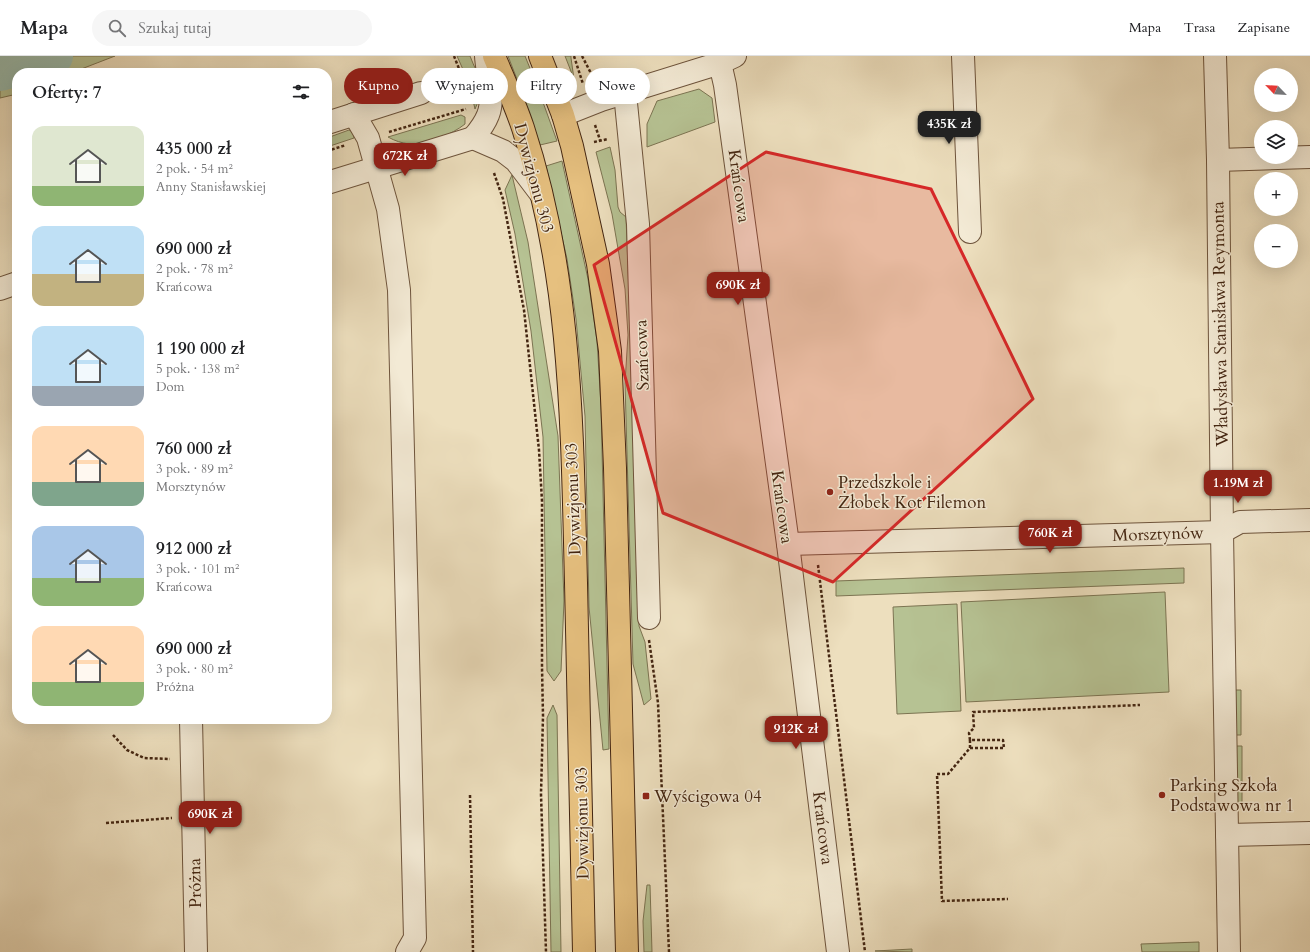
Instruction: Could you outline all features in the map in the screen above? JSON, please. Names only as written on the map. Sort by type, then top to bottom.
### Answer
[{"type":"main road","name":"Dywizjonu 303","points":[[494,56],[522,127],[541,194],[560,290],[565,335],[569,382],[578,661],[584,952]]},
{"type":"main road","points":[[540,56],[563,115],[572,146],[598,264],[610,351],[615,468],[627,952]]},
{"type":"main road","points":[[574,952],[583,889]]},
{"type":"street","points":[[332,182],[473,138],[489,113],[491,94],[486,56]]},
{"type":"street","points":[[963,56],[970,232]]},
{"type":"street","name":"Władysława Stanisława Reymonta","points":[[1215,56],[1218,160],[1229,952]]},
{"type":"street","points":[[650,85],[728,59]]},
{"type":"street","name":"Krańcowa","points":[[728,59],[728,109],[788,544],[838,952]]},
{"type":"street","points":[[332,121],[421,93]]},
{"type":"street","points":[[563,115],[594,104]]},
{"type":"street","name":"Szańcowa","points":[[626,104],[638,224],[649,618]]},
{"type":"street","points":[[354,114],[368,138],[388,209],[399,290],[415,938],[407,952]]},
{"type":"street","points":[[473,138],[503,150],[516,161],[541,194]]},
{"type":"street","points":[[1218,160],[1310,157]]},
{"type":"street","points":[[0,289],[12,285]]},
{"type":"street","name":"Morsztynów","points":[[788,544],[1222,532],[1240,522],[1310,520]]},
{"type":"street","name":"Próżna","points":[[191,724],[196,952]]},
{"type":"street","points":[[1228,835],[1310,833]]},
{"type":"path","points":[[332,149],[469,108]]},
{"type":"path","points":[[516,161],[492,169],[503,199],[524,310],[539,450],[542,501],[543,716],[540,794],[546,952]]},
{"type":"path","points":[[817,544],[819,576],[865,952]]},
{"type":"path","points":[[651,644],[658,703],[669,952]]},
{"type":"path","points":[[1008,899],[942,901],[937,774],[948,774],[970,748],[969,733],[974,728],[973,712],[1140,705]]},
{"type":"path","points":[[114,735],[127,750],[144,758],[169,759],[192,757]]},
{"type":"path","points":[[970,740],[1003,740],[1004,748],[970,748]]},
{"type":"path","points":[[470,795],[473,952]]},
{"type":"path","points":[[106,823],[193,817]]},
{"type":"highlighted area","points":[[766,152],[931,189],[1033,399],[833,582],[663,513],[594,265]]},
{"type":"green space","points":[[0,56],[115,56],[84,68],[12,68],[12,95],[0,98]]},
{"type":"green space","points":[[457,56],[470,56],[475,68],[462,68]]},
{"type":"green space","points":[[508,56],[525,56],[530,68],[516,68],[516,77]]},
{"type":"green space","points":[[565,56],[571,56],[573,68],[570,68]]},
{"type":"green space","points":[[699,89],[712,98],[715,122],[647,147],[647,124],[657,101]]},
{"type":"green space","points":[[526,104],[544,104],[557,141],[540,145]]},
{"type":"green space","points":[[461,115],[465,117],[465,124],[446,135],[431,141],[409,144],[398,142],[388,137]]},
{"type":"green space","points":[[349,130],[353,132],[354,138],[332,145],[332,136]]},
{"type":"green space","points":[[610,147],[615,170],[618,207],[620,212],[626,217],[640,573],[639,626],[645,642],[651,699],[644,705],[633,664],[625,383],[628,335],[625,289],[612,214],[596,152]]},
{"type":"green space","points":[[562,161],[588,279],[597,341],[601,406],[609,749],[603,750],[589,607],[585,416],[576,319],[567,259],[546,166]]},
{"type":"green space","points":[[512,175],[528,242],[558,436],[564,601],[561,671],[554,681],[547,671],[543,437],[531,331],[515,234],[505,190]]},
{"type":"green space","points":[[1184,568],[1184,583],[836,596],[836,581]]},
{"type":"green space","points":[[1165,592],[1169,692],[966,702],[961,602]]},
{"type":"green space","points":[[957,604],[961,711],[897,714],[893,607]]},
{"type":"green space","points":[[1233,690],[1241,690],[1241,735],[1234,735]]},
{"type":"green space","points":[[553,705],[557,715],[561,952],[551,952],[547,718]]},
{"type":"green space","points":[[1234,746],[1242,746],[1242,807],[1235,807]]},
{"type":"green space","points":[[647,885],[650,885],[652,952],[644,952],[643,921]]},
{"type":"green space","points":[[1199,942],[1199,952],[1142,952],[1141,944]]},
{"type":"green space","points":[[912,949],[912,952],[875,951]]},
{"type":"waterway","points":[[0,71],[53,56]]},
{"type":"place","name":"Przedszkole i Żłobek Kot Filemon","points":[[830,492]]},
{"type":"place","name":"Parking Szkoła Podstawowa nr 1","points":[[1162,795]]},
{"type":"place","name":"Wyścigowa 04","points":[[646,796]]}]
